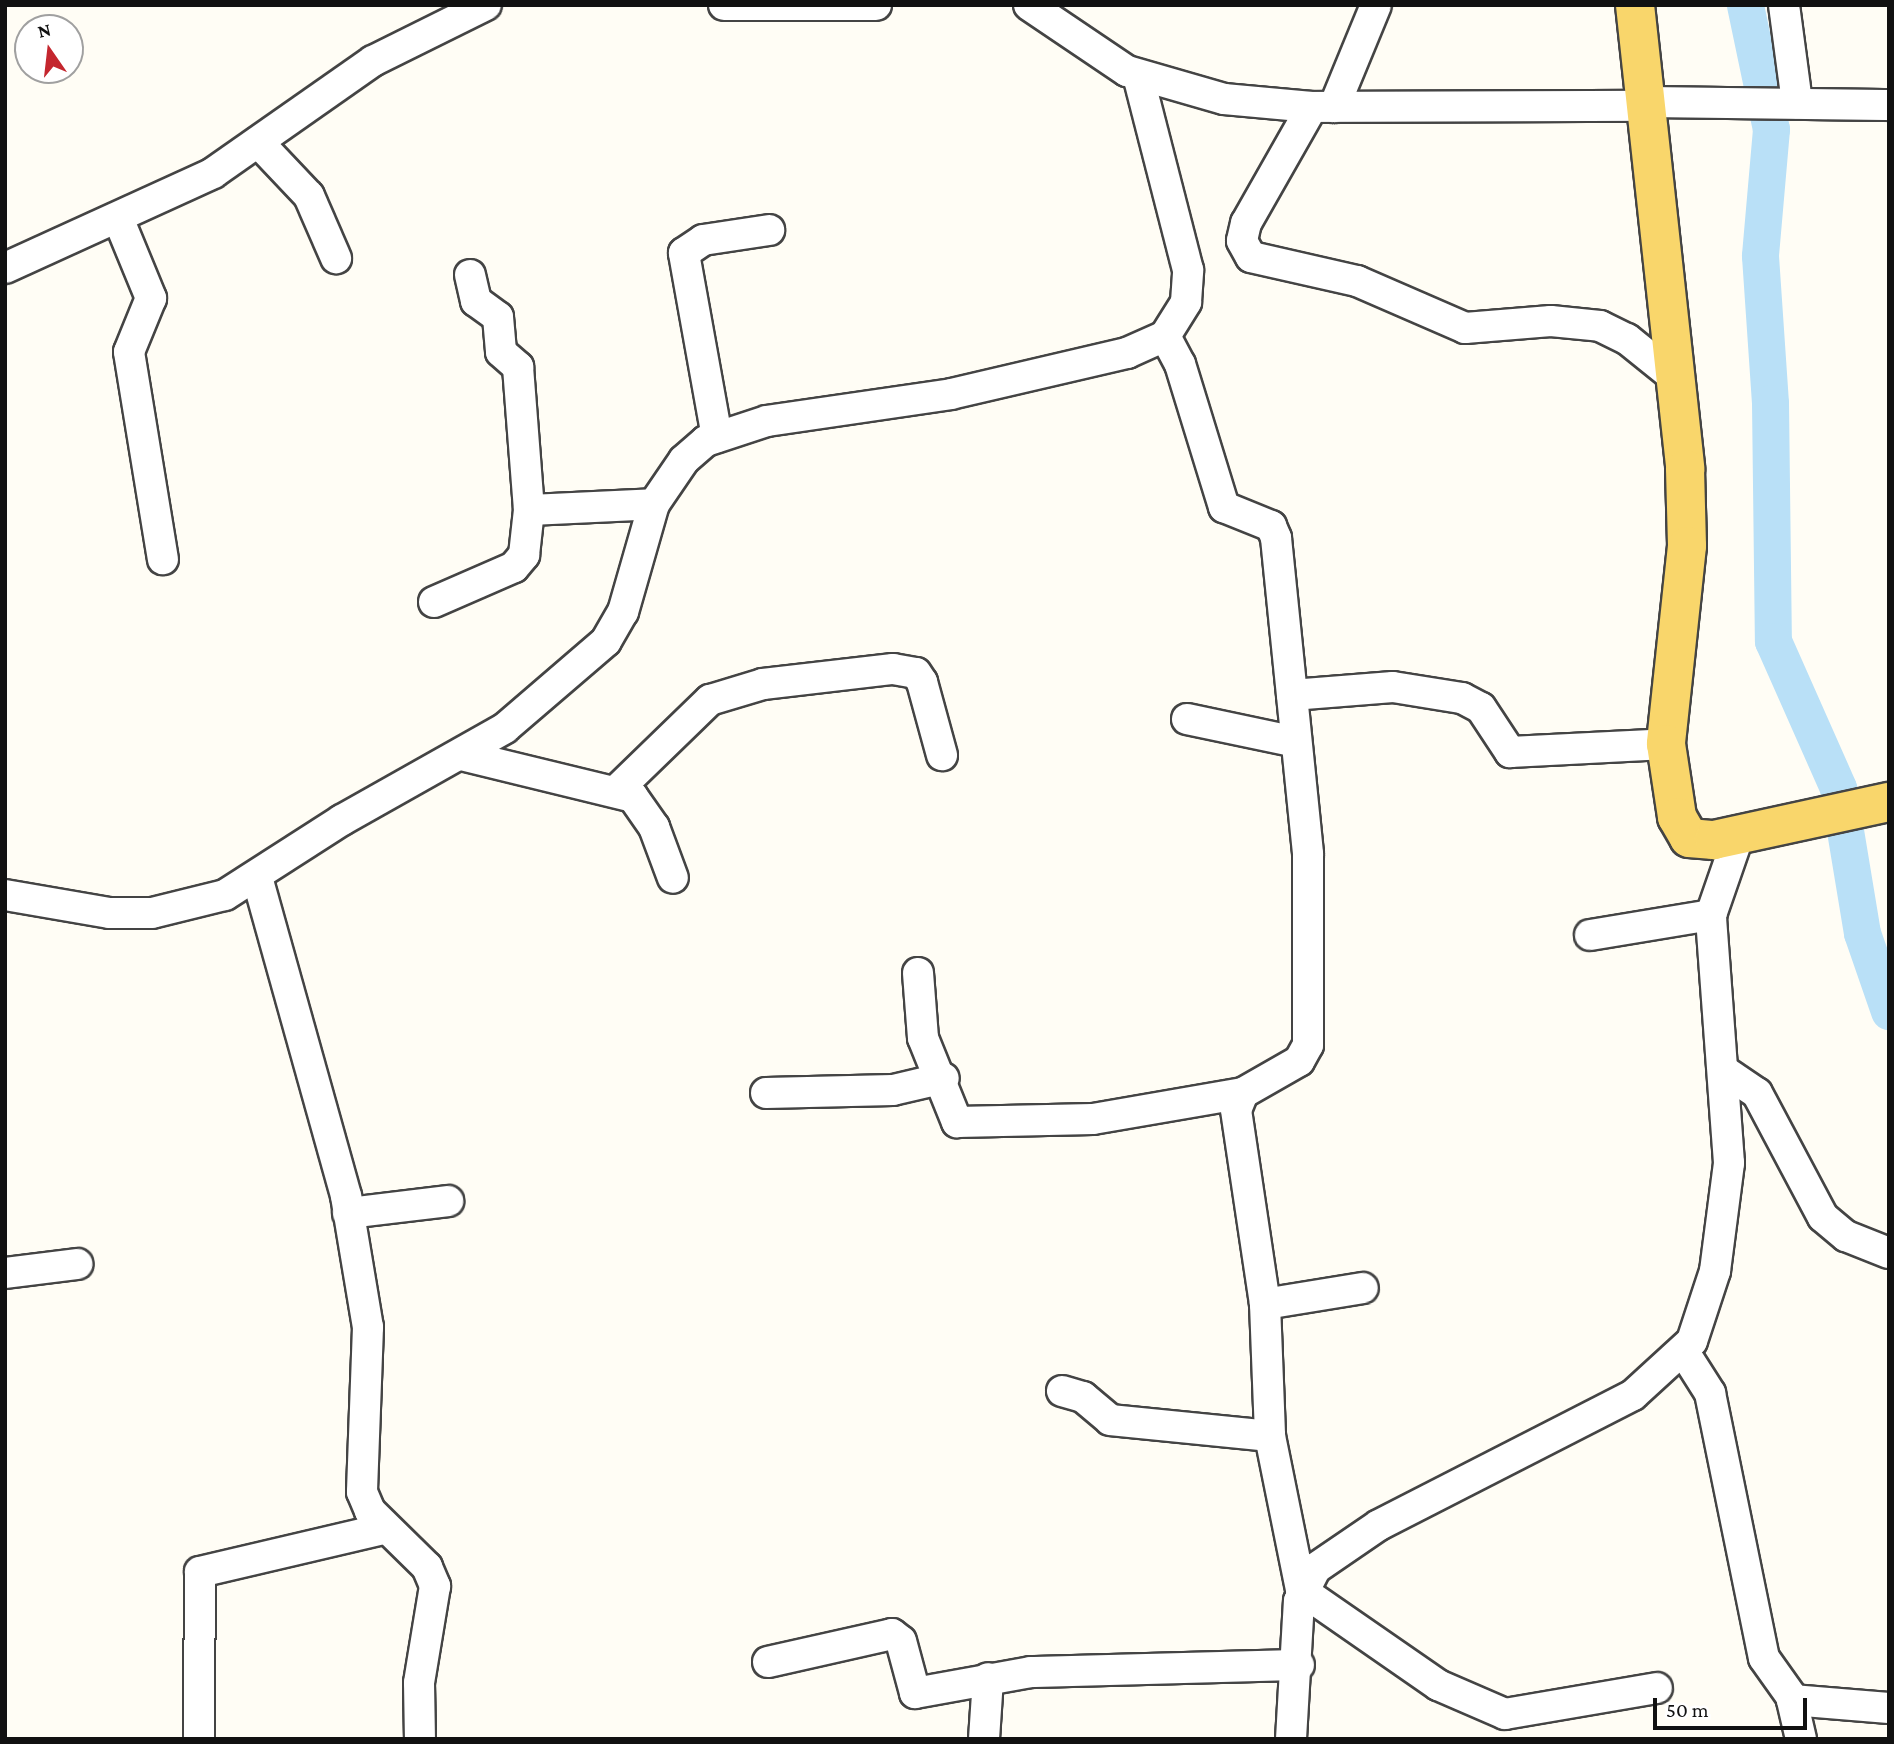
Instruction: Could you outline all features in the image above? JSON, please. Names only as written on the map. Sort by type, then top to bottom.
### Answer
[{"type":"main road","points":[[1635,5],[1679,381],[1687,546],[1666,744],[1670,794],[1685,834],[1699,841],[1738,837],[1887,803]]},
{"type":"street","points":[[5,268],[213,173],[373,61],[486,5]]},
{"type":"street","points":[[724,5],[876,5]]},
{"type":"street","points":[[1029,5],[1138,75],[1206,96],[1323,107],[1794,103],[1889,105]]},
{"type":"street","points":[[1377,5],[1323,107],[1246,223],[1242,241],[1251,257],[1357,281],[1465,328],[1594,324],[1627,339],[1679,381]]},
{"type":"street","points":[[1784,5],[1794,103]]},
{"type":"street","points":[[5,895],[109,913],[152,913],[225,895],[257,877],[342,820],[461,755],[574,675],[606,641],[623,612],[654,504],[684,460],[717,437],[767,421],[951,394],[1126,353],[1165,336],[1185,302],[1188,270],[1138,75]]},
{"type":"street","points":[[258,142],[309,196],[336,258]]},
{"type":"street","points":[[118,218],[151,298],[129,352],[163,559]]},
{"type":"street","points":[[717,437],[684,253],[703,240],[769,230]]},
{"type":"street","points":[[434,602],[514,567],[524,555],[529,510],[519,368],[501,352],[498,317],[476,301],[470,275]]},
{"type":"street","points":[[918,973],[923,1038],[944,1078],[954,1118],[965,1125],[1093,1119],[1243,1093],[1299,1061],[1308,1045],[1308,855],[1275,531],[1224,507],[1180,364],[1165,336]]},
{"type":"street","points":[[529,510],[654,504]]},
{"type":"street","points":[[616,791],[710,700],[763,684],[893,669],[916,673],[922,682],[942,755]]},
{"type":"street","points":[[1292,695],[1393,687],[1462,698],[1481,708],[1510,752],[1666,744]]},
{"type":"street","points":[[1187,719],[1296,742]]},
{"type":"street","points":[[461,755],[616,791],[644,808],[673,878]]},
{"type":"street","points":[[1301,1590],[1316,1568],[1379,1525],[1633,1395],[1684,1352],[1705,1309],[1721,1234],[1729,1163],[1727,1073],[1711,915],[1738,837]]},
{"type":"street","points":[[257,877],[309,1047],[348,1213],[372,1364],[360,1477],[370,1511],[384,1528],[427,1567],[435,1586],[419,1683],[420,1739]]},
{"type":"street","points":[[1590,935],[1711,915]]},
{"type":"street","points":[[1727,1073],[1757,1093],[1824,1217],[1846,1236],[1889,1253]]},
{"type":"street","points":[[766,1093],[893,1090],[944,1078]]},
{"type":"street","points":[[1243,1093],[1237,1119],[1265,1304],[1270,1436],[1301,1590],[1291,1739]]},
{"type":"street","points":[[348,1213],[448,1200]]},
{"type":"street","points":[[5,1273],[77,1264]]},
{"type":"street","points":[[1265,1304],[1363,1288]]},
{"type":"street","points":[[1684,1352],[1710,1393],[1764,1658],[1792,1700],[1801,1739]]},
{"type":"street","points":[[1062,1391],[1083,1397],[1110,1420],[1270,1436]]},
{"type":"street","points":[[199,1739],[200,1572],[384,1528]]},
{"type":"street","points":[[1301,1590],[1438,1685],[1505,1714],[1657,1688]]},
{"type":"street","points":[[768,1662],[892,1634],[901,1641],[915,1693],[988,1678],[1298,1665]]},
{"type":"street","points":[[984,1739],[988,1678]]},
{"type":"street","points":[[1792,1700],[1889,1708]]},
{"type":"waterway","points":[[1745,5],[1771,129],[1760,256],[1770,403],[1773,641],[1838,788],[1862,933],[1889,1011]]}]
